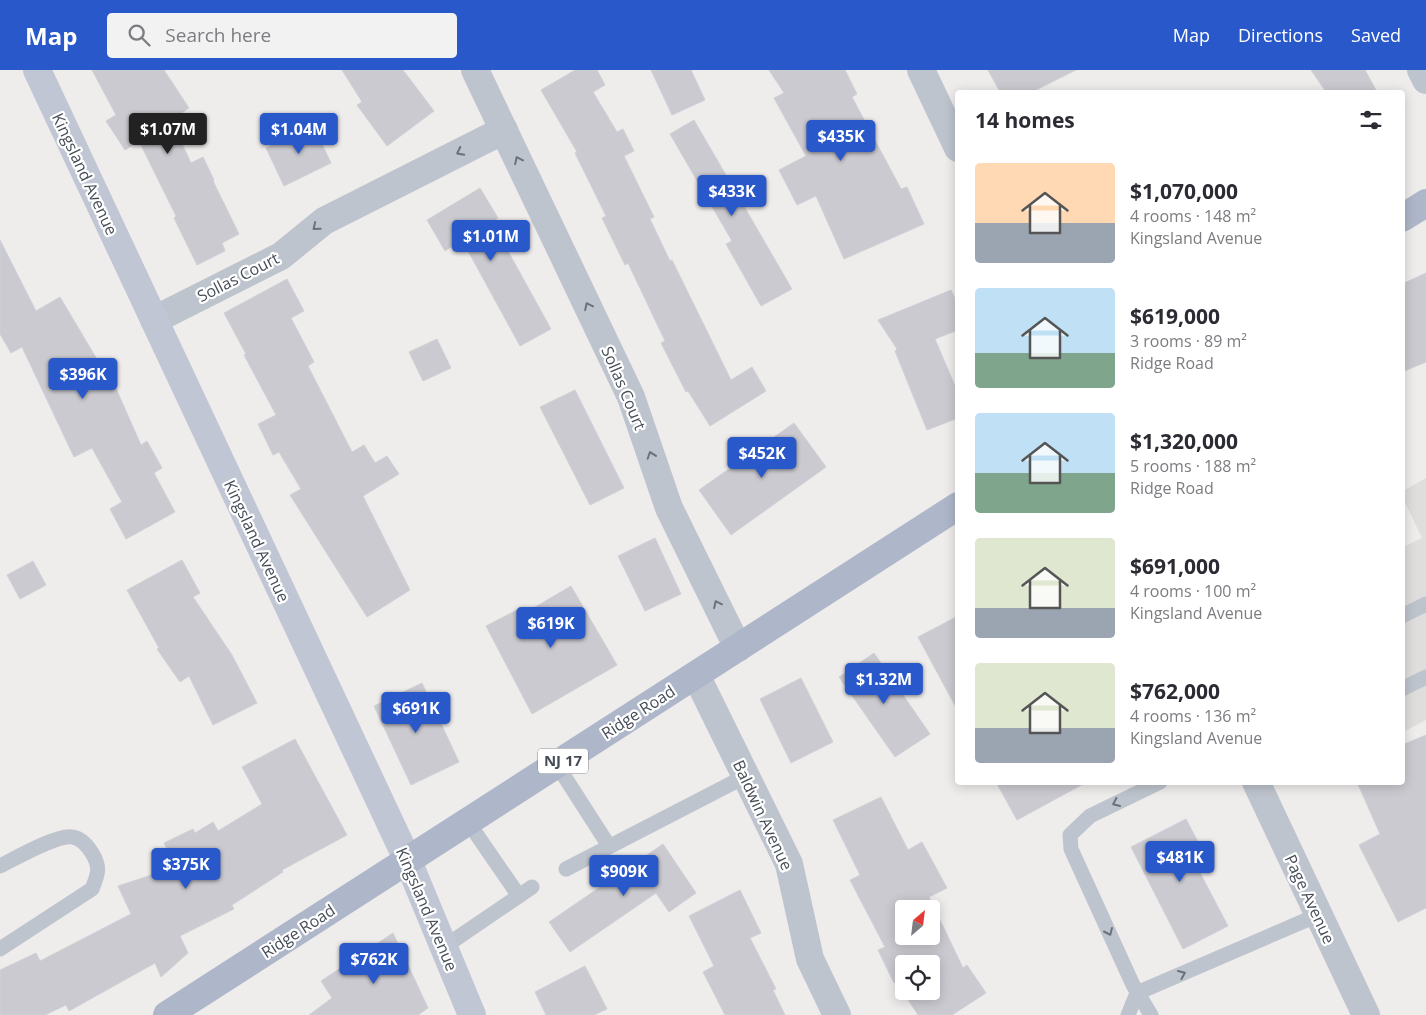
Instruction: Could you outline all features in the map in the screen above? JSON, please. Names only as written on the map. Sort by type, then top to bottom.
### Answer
[{"type":"main road","name":"Kingsland Avenue","points":[[37,70],[408,861],[472,1015]]},
{"type":"main road","points":[[1405,216],[1426,203]]},
{"type":"main road","name":"Ridge Road","points":[[167,1015],[955,508]]},
{"type":"street","name":"Sollas Court","points":[[475,70],[631,397],[669,508],[738,648]]},
{"type":"street","points":[[921,70],[955,142]]},
{"type":"street","points":[[1421,70],[1426,80]]},
{"type":"street","name":"Sollas Court","points":[[154,320],[281,256],[324,221],[504,130]]},
{"type":"street","name":"Baldwin Avenue","points":[[696,675],[789,864],[810,960],[837,1015]]},
{"type":"street","name":"Page Avenue","points":[[1257,785],[1366,1015]]},
{"type":"lane","points":[[1405,614],[1426,604]]},
{"type":"lane","points":[[1405,688],[1426,677]]},
{"type":"lane","points":[[556,765],[609,846]]},
{"type":"lane","points":[[566,869],[746,776]]},
{"type":"lane","points":[[1151,1015],[1138,993],[1071,849],[1070,835],[1090,816],[1154,785]]},
{"type":"lane","points":[[468,822],[519,896]]},
{"type":"lane","points":[[0,866],[49,842],[71,836],[85,843],[96,860],[99,873],[92,889],[0,949]]},
{"type":"lane","points":[[444,947],[532,888]]},
{"type":"lane","points":[[1128,1015],[1138,993],[1318,915]]},
{"type":"shaded area","points":[[1426,478],[1426,720],[1405,731],[1405,546],[1422,538],[1405,502],[1405,490]]},
{"type":"building","points":[[92,70],[164,70],[189,108],[171,120],[191,163],[203,157],[239,234],[222,243],[225,251],[197,265],[174,218],[176,216],[139,141],[125,150],[106,121],[116,115]]},
{"type":"building","points":[[342,70],[403,70],[434,111],[387,146],[357,105],[362,102]]},
{"type":"building","points":[[575,70],[597,70],[605,85],[593,92],[617,132],[623,129],[634,151],[624,156],[654,217],[650,219],[731,380],[752,367],[766,391],[710,426],[688,391],[686,392],[661,343],[665,341],[628,263],[625,265],[602,218],[606,216],[575,153],[577,152],[541,90]]},
{"type":"building","points":[[651,70],[691,70],[705,100],[672,115]]},
{"type":"building","points":[[769,70],[845,70],[857,94],[852,97],[901,189],[907,187],[924,224],[844,259],[816,196],[797,205],[779,170],[806,156],[774,98],[784,93]]},
{"type":"building","points":[[988,70],[1076,70],[1036,90],[999,90]]},
{"type":"building","points":[[1311,70],[1365,70],[1376,90],[1325,90]]},
{"type":"building","points":[[694,120],[792,289],[761,306],[726,244],[732,241],[670,134]]},
{"type":"building","points":[[313,125],[331,163],[284,186],[266,148]]},
{"type":"building","points":[[480,188],[498,218],[492,222],[551,329],[520,346],[462,240],[445,251],[427,220]]},
{"type":"building","points":[[0,240],[36,311],[60,297],[98,361],[103,359],[141,445],[147,441],[162,468],[154,473],[175,512],[126,539],[110,509],[122,502],[92,448],[74,457],[22,347],[11,353],[0,334]]},
{"type":"building","points":[[1426,273],[1426,362],[1405,371],[1405,283]]},
{"type":"building","points":[[287,279],[304,311],[291,318],[314,362],[308,366],[352,452],[364,445],[375,463],[387,456],[399,474],[363,496],[410,590],[367,617],[290,495],[301,489],[279,452],[273,455],[258,424],[276,415],[224,313]]},
{"type":"building","points":[[951,290],[955,299],[955,331],[935,339],[955,386],[955,419],[927,430],[895,351],[897,349],[878,320]]},
{"type":"building","points":[[437,339],[451,368],[423,381],[409,352]]},
{"type":"building","points":[[575,390],[624,488],[590,505],[540,407]]},
{"type":"building","points":[[794,423],[826,467],[731,535],[699,490]]},
{"type":"building","points":[[655,538],[681,594],[645,611],[618,556]]},
{"type":"building","points":[[182,560],[200,593],[193,597],[232,655],[257,703],[213,725],[189,676],[180,682],[157,649],[159,648],[127,590]]},
{"type":"building","points":[[33,561],[46,585],[20,599],[7,575]]},
{"type":"building","points":[[571,586],[617,665],[532,714],[486,626],[517,610],[520,616]]},
{"type":"building","points":[[955,618],[955,705],[918,637]]},
{"type":"building","points":[[874,653],[930,734],[895,757],[839,677]]},
{"type":"building","points":[[801,678],[833,742],[791,763],[760,699]]},
{"type":"building","points":[[422,683],[459,762],[411,785],[374,706]]},
{"type":"building","points":[[1426,735],[1426,908],[1398,922],[1359,845],[1380,834],[1358,785],[1405,785],[1405,744]]},
{"type":"building","points":[[295,739],[347,835],[282,870],[283,872],[232,905],[234,909],[180,936],[188,953],[161,977],[155,963],[69,1011],[66,1005],[45,1015],[0,1015],[0,970],[36,953],[40,961],[131,914],[118,886],[176,867],[164,843],[193,829],[195,833],[213,822],[218,831],[262,804],[242,767]]},
{"type":"building","points":[[998,785],[1081,785],[1017,820]]},
{"type":"building","points":[[881,797],[908,850],[922,842],[947,888],[929,897],[930,900],[895,900],[895,945],[940,945],[940,920],[963,968],[967,965],[986,993],[952,1015],[918,1015],[908,1000],[940,1000],[940,955],[895,955],[894,983],[878,950],[885,947],[850,880],[860,875],[833,820]]},
{"type":"building","points":[[1186,819],[1208,861],[1197,867],[1228,926],[1183,949],[1131,847]]},
{"type":"building","points":[[663,844],[696,893],[669,912],[656,893],[570,952],[549,922]]},
{"type":"building","points":[[740,890],[761,933],[750,938],[776,989],[773,990],[785,1015],[725,1015],[703,972],[714,966],[689,916]]},
{"type":"building","points":[[393,933],[428,1008],[418,1015],[309,1015],[332,998],[321,981]]},
{"type":"building","points":[[585,966],[607,1009],[594,1015],[546,1015],[535,992]]}]
